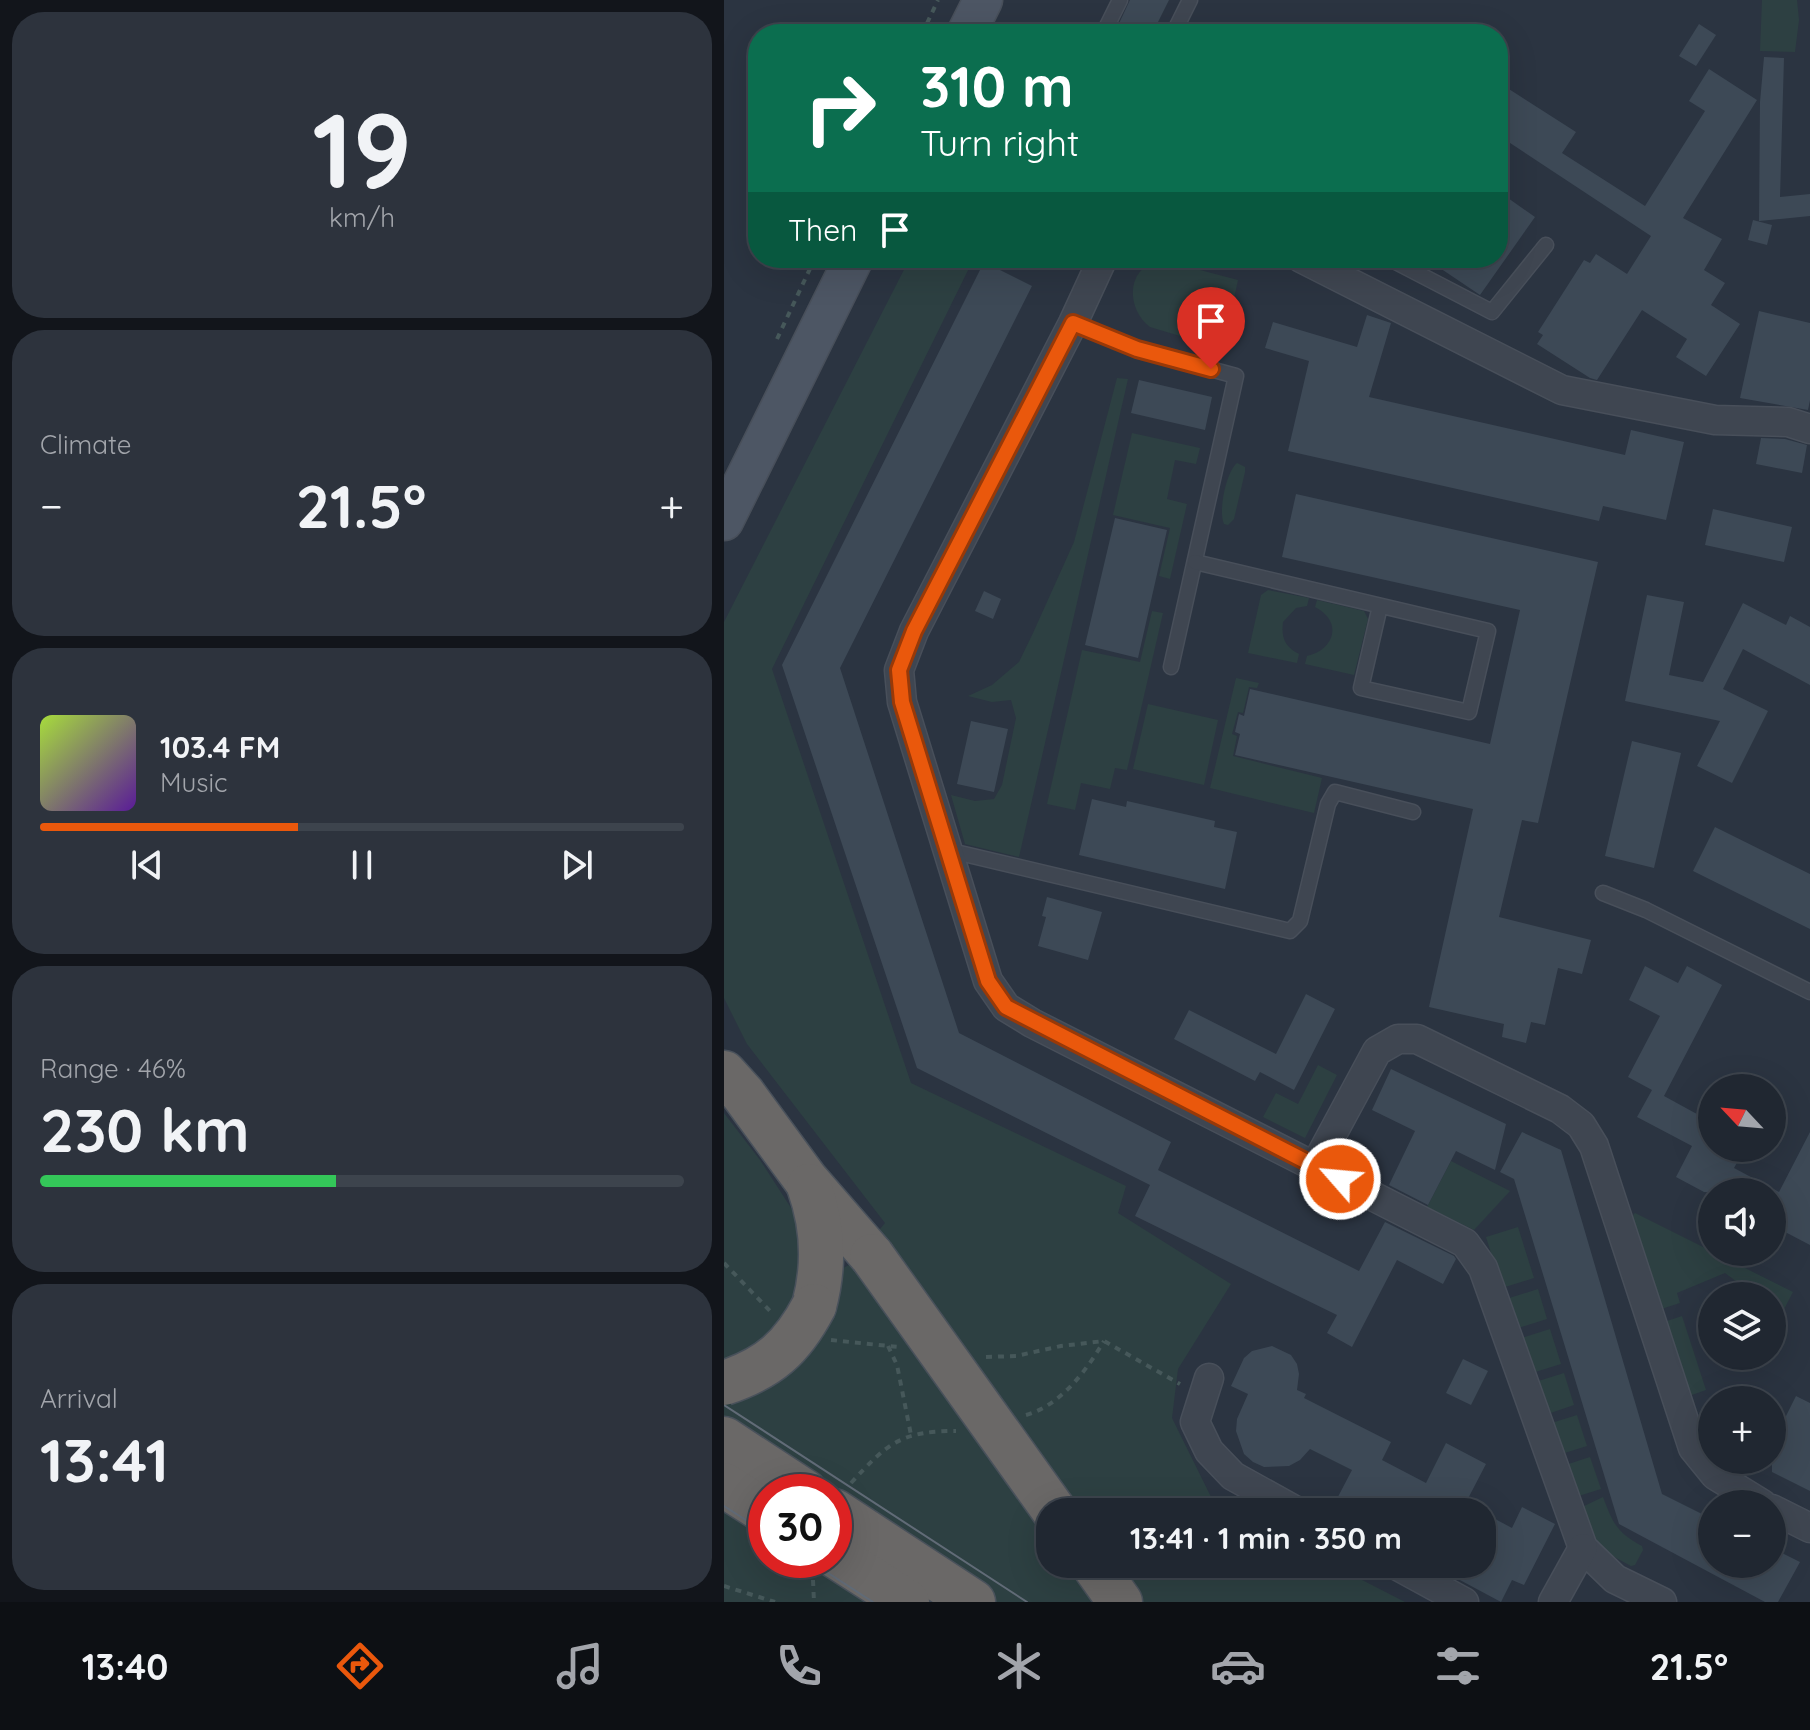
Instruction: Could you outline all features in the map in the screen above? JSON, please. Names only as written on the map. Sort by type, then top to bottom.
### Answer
[{"type":"highway","points":[[730,1075],[806,1180],[872,1256],[1045,1498]]},
{"type":"highway","points":[[724,1383],[766,1365],[786,1348],[814,1306],[820,1284],[821,1237],[816,1208],[806,1180]]},
{"type":"highway","points":[[724,1439],[777,1474]]},
{"type":"highway","points":[[724,1485],[748,1500]]},
{"type":"highway","points":[[852,1523],[973,1602]]},
{"type":"highway","points":[[852,1567],[907,1602]]},
{"type":"highway","points":[[1103,1578],[1120,1602]]},
{"type":"main road","points":[[971,24],[983,0]]},
{"type":"main road","points":[[724,521],[849,268]]},
{"type":"street","points":[[1098,268],[914,631],[899,670],[902,702],[988,981],[1006,1007],[1046,1030],[1465,1243],[1483,1268],[1583,1548],[1615,1579],[1662,1602]]},
{"type":"street","points":[[1321,268],[1562,390],[1715,420],[1788,422],[1810,429]]},
{"type":"street","points":[[1315,1166],[1377,1051],[1398,1039],[1417,1039],[1560,1109],[1581,1125],[1594,1146],[1693,1448],[1715,1475],[1739,1490]]},
{"type":"street","points":[[1209,1378],[1195,1422],[1209,1451],[1233,1476],[1273,1498]]},
{"type":"street","points":[[1786,1516],[1810,1528]]},
{"type":"street","points":[[1553,1602],[1583,1548]]},
{"type":"street","points":[[1420,1578],[1464,1602]]},
{"type":"lane","points":[[1108,24],[1120,0]]},
{"type":"lane","points":[[1178,24],[1190,0]]},
{"type":"lane","points":[[1407,268],[1492,312],[1546,245]]},
{"type":"lane","points":[[1073,323],[1137,349],[1236,376],[1171,667]]},
{"type":"lane","points":[[1195,562],[1488,631],[1469,712],[1361,688],[1380,606]]},
{"type":"lane","points":[[946,850],[1290,931],[1300,921],[1328,804],[1335,792],[1413,812]]},
{"type":"lane","points":[[1603,893],[1646,910],[1810,992]]},
{"type":"path","points":[[927,24],[938,0]]},
{"type":"path","points":[[888,1346],[897,1365],[911,1435]]},
{"type":"path","points":[[724,1586],[775,1602]]},
{"type":"shaded area","points":[[1762,0],[1797,0],[1799,20],[1795,52],[1760,51]]},
{"type":"shaded area","points":[[905,268],[969,268],[772,669],[911,1083],[1126,1186],[1118,1213],[1231,1284],[1178,1369],[1172,1418],[1212,1498],[1036,1498],[1036,1578],[1358,1578],[1405,1602],[724,1602],[724,1113],[760,1160],[804,1228],[841,1269],[851,1264],[885,1223],[747,1044],[724,998],[724,622]]},
{"type":"shaded area","points":[[1145,268],[1193,268],[1238,280],[1223,349],[1150,327],[1142,320],[1133,291],[1139,273]]},
{"type":"shaded area","points":[[1117,378],[1128,379],[1019,857],[965,844],[951,795],[975,801],[994,799],[1002,785],[1016,718],[1011,700],[992,702],[968,696],[992,685],[1019,662],[1033,633],[1074,542]]},
{"type":"shaded area","points":[[1132,433],[1200,448],[1196,464],[1175,460],[1167,499],[1187,504],[1170,579],[1159,576],[1170,528],[1113,515]]},
{"type":"shaded area","points":[[1237,463],[1245,467],[1245,472],[1234,519],[1228,525],[1222,518],[1223,501],[1229,474]]},
{"type":"shaded area","points":[[1268,590],[1309,598],[1307,606],[1296,608],[1283,622],[1285,641],[1299,654],[1297,663],[1248,653],[1261,595]]},
{"type":"shaded area","points":[[1317,600],[1364,611],[1368,619],[1354,675],[1305,664],[1307,656],[1324,648],[1332,634],[1330,620],[1315,607]]},
{"type":"shaded area","points":[[1152,611],[1163,613],[1127,770],[1115,768],[1110,789],[1081,783],[1075,810],[1047,804],[1082,650],[1140,662]]},
{"type":"shaded area","points":[[1236,678],[1259,683],[1257,688],[1249,687],[1243,713],[1238,712],[1232,734],[1237,736],[1233,756],[1322,778],[1314,813],[1210,788]]},
{"type":"shaded area","points":[[1148,704],[1218,720],[1204,785],[1133,769]]},
{"type":"shaded area","points":[[1318,1065],[1337,1075],[1305,1138],[1263,1117],[1276,1093],[1298,1104]]},
{"type":"shaded area","points":[[1451,1161],[1510,1191],[1474,1230],[1427,1207]]},
{"type":"shaded area","points":[[1635,1213],[1698,1244],[1698,1266],[1741,1266],[1773,1282],[1737,1282],[1725,1273],[1677,1293],[1680,1303],[1658,1310],[1629,1219]]},
{"type":"shaded area","points":[[1518,1227],[1534,1278],[1502,1288],[1486,1237]]},
{"type":"shaded area","points":[[1786,1288],[1793,1292],[1786,1305]]},
{"type":"shaded area","points":[[1538,1289],[1547,1319],[1515,1329],[1506,1299]]},
{"type":"shaded area","points":[[1682,1316],[1705,1386],[1698,1386],[1698,1393],[1686,1397],[1661,1323]]},
{"type":"shaded area","points":[[1550,1329],[1561,1364],[1529,1374],[1518,1339]]},
{"type":"shaded area","points":[[1564,1373],[1574,1405],[1542,1416],[1532,1383]]},
{"type":"shaded area","points":[[1577,1415],[1587,1446],[1555,1456],[1545,1425]]},
{"type":"shaded area","points":[[1590,1457],[1601,1489],[1569,1499],[1559,1467]]},
{"type":"shaded area","points":[[1603,1497],[1616,1526],[1642,1546],[1635,1565],[1631,1566],[1596,1547],[1582,1507]]},
{"type":"building","points":[[1130,0],[1169,0],[1157,24],[1119,24]]},
{"type":"building","points":[[1699,24],[1716,35],[1696,66],[1679,56]]},
{"type":"building","points":[[1764,57],[1784,58],[1780,197],[1810,194],[1810,216],[1759,221],[1760,102]]},
{"type":"building","points":[[1709,69],[1757,100],[1683,218],[1722,239],[1704,270],[1725,283],[1711,305],[1740,324],[1706,376],[1676,357],[1687,339],[1642,310],[1597,380],[1590,378],[1537,344],[1543,335],[1538,332],[1584,260],[1590,263],[1596,254],[1627,274],[1651,236],[1508,142],[1508,88],[1576,132],[1562,153],[1645,206],[1705,111],[1689,101]]},
{"type":"building","points":[[1508,198],[1535,217],[1508,255]]},
{"type":"building","points":[[1753,220],[1772,225],[1767,245],[1748,240]]},
{"type":"building","points":[[981,268],[996,268],[1032,286],[840,668],[959,1033],[1171,1142],[1158,1170],[1359,1271],[1385,1222],[1454,1256],[1456,1259],[1443,1284],[1397,1260],[1352,1347],[1327,1333],[1337,1315],[1135,1216],[1150,1185],[917,1068],[782,665]]},
{"type":"building","points":[[1440,268],[1499,268],[1480,295]]},
{"type":"building","points":[[1759,311],[1810,323],[1808,410],[1740,398]]},
{"type":"building","points":[[1367,315],[1391,323],[1369,397],[1625,455],[1631,430],[1684,442],[1666,520],[1603,506],[1599,521],[1288,451],[1309,361],[1265,348],[1273,322],[1357,347]]},
{"type":"building","points":[[1139,380],[1212,397],[1205,430],[1131,413]]},
{"type":"building","points":[[1761,438],[1785,439],[1807,445],[1802,473],[1756,464]]},
{"type":"building","points":[[1296,494],[1598,562],[1538,823],[1522,820],[1499,917],[1591,940],[1582,974],[1558,968],[1545,1025],[1531,1022],[1526,1043],[1502,1037],[1504,1024],[1429,1007],[1473,809],[1235,755],[1240,734],[1235,732],[1239,714],[1244,716],[1250,689],[1490,744],[1520,610],[1282,557]]},
{"type":"building","points":[[1713,509],[1792,527],[1784,562],[1705,545]]},
{"type":"building","points":[[1115,518],[1167,530],[1138,658],[1085,645]]},
{"type":"building","points":[[984,591],[1001,599],[993,619],[975,611]]},
{"type":"building","points":[[1647,595],[1684,602],[1669,675],[1703,682],[1743,603],[1786,625],[1790,616],[1810,627],[1810,685],[1743,649],[1723,689],[1768,711],[1732,783],[1697,766],[1720,721],[1625,701]]},
{"type":"building","points":[[971,721],[1008,729],[994,792],[957,784]]},
{"type":"building","points":[[1632,741],[1681,753],[1654,868],[1605,856]]},
{"type":"building","points":[[1092,799],[1126,807],[1127,801],[1215,821],[1214,827],[1237,832],[1225,889],[1079,855]]},
{"type":"building","points":[[1715,827],[1810,874],[1810,929],[1693,871]]},
{"type":"building","points":[[1047,897],[1102,912],[1088,960],[1038,946],[1046,917],[1042,916]]},
{"type":"building","points":[[1645,966],[1678,983],[1687,966],[1722,985],[1664,1096],[1698,1115],[1698,1162],[1737,1162],[1734,1168],[1753,1178],[1698,1178],[1698,1189],[1676,1177],[1692,1146],[1637,1117],[1652,1090],[1628,1077],[1660,1016],[1629,1000]]},
{"type":"building","points":[[1306,994],[1335,1009],[1294,1090],[1260,1072],[1255,1081],[1174,1039],[1189,1010],[1276,1054]]},
{"type":"building","points":[[1391,1069],[1506,1124],[1495,1170],[1456,1151],[1428,1205],[1389,1185],[1415,1131],[1372,1110]]},
{"type":"building","points":[[1522,1132],[1561,1150],[1662,1494],[1698,1512],[1698,1566],[1619,1524],[1514,1179],[1500,1172]]},
{"type":"building","points":[[1810,1132],[1810,1245],[1786,1232],[1786,1178]]},
{"type":"building","points":[[1272,1346],[1291,1355],[1299,1374],[1297,1390],[1306,1394],[1304,1398],[1391,1442],[1382,1460],[1426,1483],[1446,1443],[1486,1464],[1468,1498],[1337,1498],[1352,1470],[1310,1449],[1289,1466],[1264,1467],[1253,1462],[1244,1454],[1236,1431],[1237,1419],[1248,1394],[1231,1386],[1244,1358],[1252,1351]]},
{"type":"building","points":[[1463,1359],[1488,1371],[1471,1405],[1446,1393]]},
{"type":"building","points":[[1796,1396],[1810,1403],[1810,1491],[1776,1474],[1786,1474],[1786,1416]]},
{"type":"building","points":[[1522,1507],[1555,1524],[1524,1585],[1512,1580],[1501,1602],[1456,1578],[1496,1578],[1496,1519],[1512,1528]]},
{"type":"building","points":[[1786,1555],[1800,1562],[1778,1602],[1765,1602],[1720,1578],[1786,1578]]},
{"type":"tram line","points":[[724,1405],[1027,1602]]},
{"type":"tram line","points":[[724,1506],[748,1521]]},
{"type":"tram line","points":[[836,1578],[873,1602]]},
{"type":"route","points":[[1211,369],[1137,349],[1073,323],[914,631],[899,670],[902,702],[988,981],[1006,1007],[1340,1179]]}]
